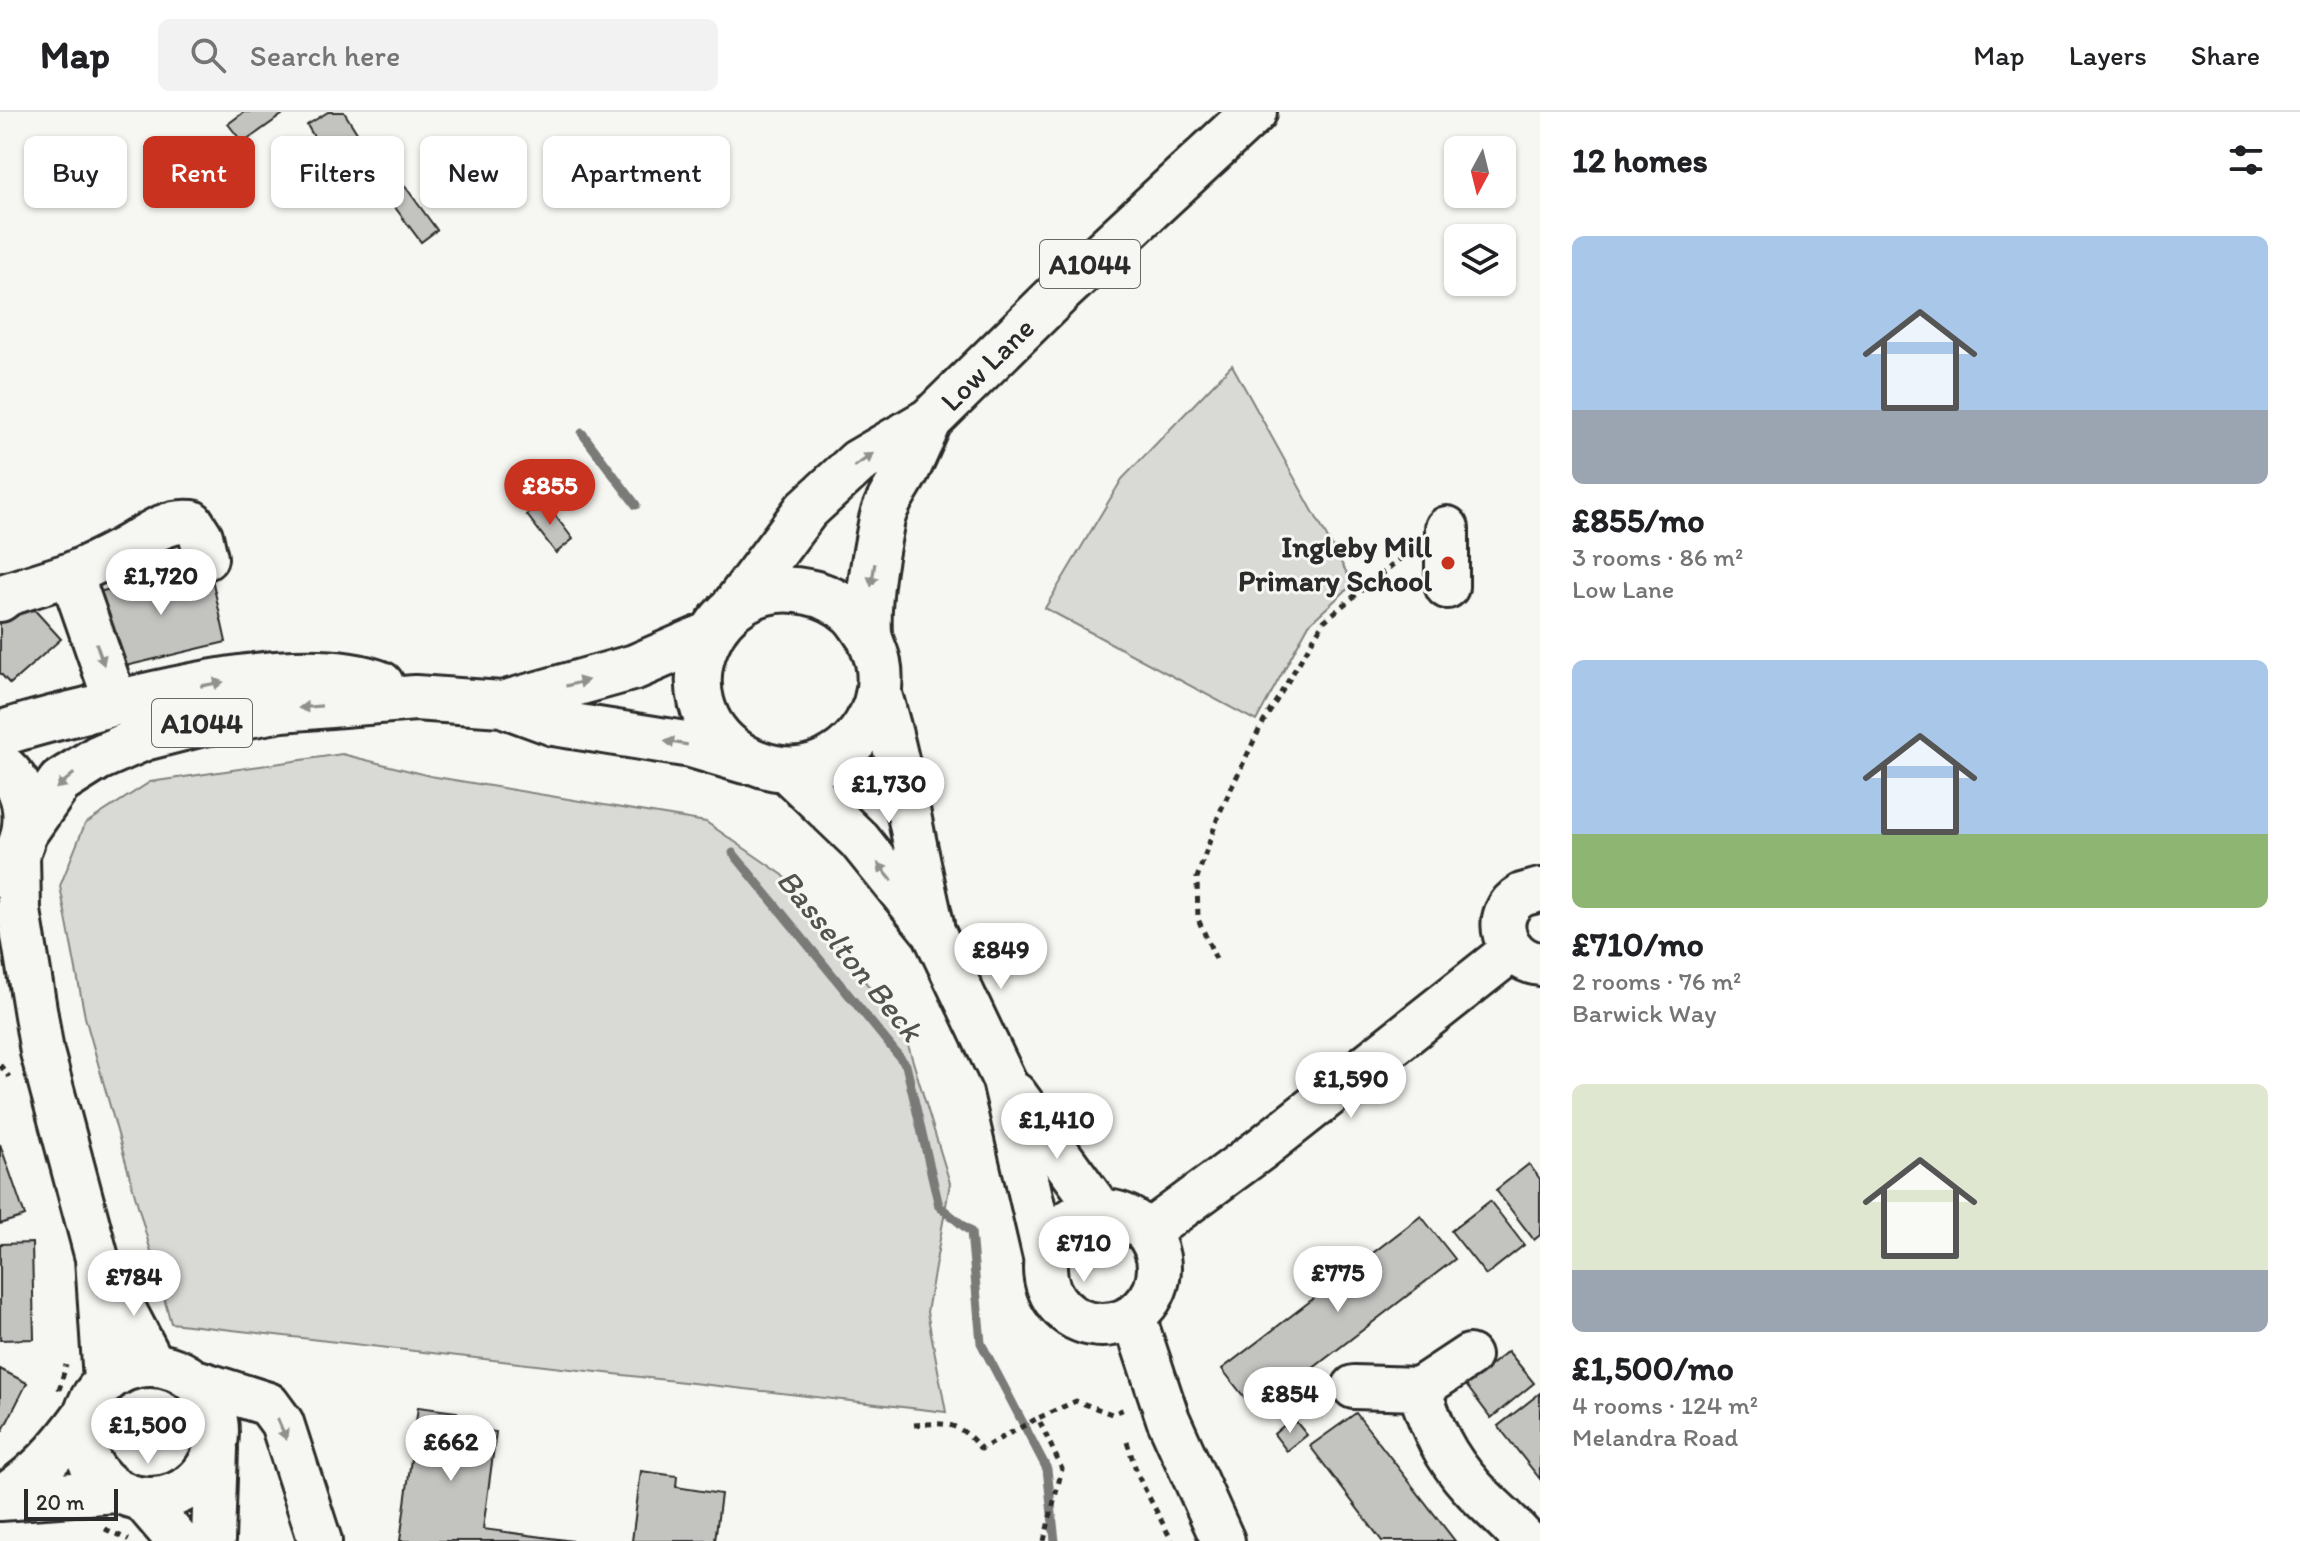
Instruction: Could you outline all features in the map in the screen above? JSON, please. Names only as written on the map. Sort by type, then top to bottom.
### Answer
[{"type":"main road","name":"Low Lane","points":[[502,704],[635,667],[722,620],[806,510],[858,462],[930,420],[1059,293],[1254,112]]},
{"type":"main road","name":"Low Lane","points":[[869,637],[869,600],[883,514],[930,420]]},
{"type":"main road","points":[[794,589],[824,595],[850,612],[869,637],[878,663],[879,691],[872,717],[857,739],[837,756],[813,767],[769,766],[726,746],[708,721],[699,694],[699,663],[722,620],[763,592],[794,589]]},
{"type":"main road","name":"Low Lane","points":[[0,734],[170,691],[271,674],[361,676],[415,698]]},
{"type":"main road","name":"Low Lane","points":[[14,853],[60,782],[98,758],[144,738],[282,709],[415,698],[502,704],[554,723],[691,745],[769,766]]},
{"type":"main road","points":[[0,765],[19,788],[26,809],[14,853]]},
{"type":"street","points":[[0,600],[8,594],[71,574],[119,552],[157,528],[182,521],[192,522],[201,536],[206,558]]},
{"type":"street","points":[[1447,528],[1447,587]]},
{"type":"street","points":[[71,574],[116,703]]},
{"type":"street","points":[[879,691],[893,738],[908,823],[934,933],[1004,1080],[1100,1210]]},
{"type":"street","points":[[769,766],[859,840],[934,933]]},
{"type":"street","points":[[14,853],[19,911],[42,1052],[97,1258],[153,1364]]},
{"type":"street","points":[[1148,1232],[1526,958],[1503,932],[1507,911],[1520,896],[1540,890]]},
{"type":"street","points":[[0,973],[42,1052]]},
{"type":"street","points":[[1004,1080],[1045,1257],[1045,1280],[1054,1301],[1070,1317],[1091,1325],[1113,1325],[1134,1317],[1151,1300],[1160,1278],[1159,1254],[1148,1232],[1135,1220],[1118,1212],[1100,1210],[1075,1217],[1055,1234],[1045,1257]]},
{"type":"street","points":[[97,1258],[82,1396],[83,1436],[88,1459],[121,1506],[178,1541]]},
{"type":"street","points":[[1134,1317],[1168,1419],[1223,1541]]},
{"type":"street","points":[[1354,1387],[1419,1389],[1469,1356]]},
{"type":"street","points":[[0,1499],[56,1455],[82,1396],[127,1368],[153,1364],[268,1404],[282,1423],[320,1541]]},
{"type":"street","points":[[195,1381],[207,1395],[215,1412],[218,1430],[213,1541]]},
{"type":"street","points":[[1419,1389],[1433,1433],[1452,1463],[1525,1541]]},
{"type":"street","points":[[0,1499],[121,1506],[166,1497],[189,1488],[210,1464],[216,1448]]},
{"type":"path","points":[[1216,959],[1198,919],[1197,878],[1219,814],[1260,728],[1324,621],[1430,535],[1447,528]]},
{"type":"path","points":[[0,1065],[15,1085]]},
{"type":"path","points":[[66,1355],[82,1396]]},
{"type":"path","points":[[914,1425],[941,1422],[967,1432],[981,1449],[1076,1401],[1112,1414],[1161,1396]]},
{"type":"path","points":[[1038,1418],[1062,1469],[1044,1541]]},
{"type":"path","points":[[1127,1442],[1138,1476],[1172,1541]]},
{"type":"path","points":[[121,1506],[132,1541]]},
{"type":"shaded area","points":[[1232,365],[1353,584],[1309,624],[1256,721],[1045,608],[1122,479]]},
{"type":"shaded area","points":[[342,754],[430,776],[706,822],[783,875],[904,1032],[950,1183],[927,1312],[946,1412],[171,1323],[85,1017],[60,886],[85,824],[150,782]]},
{"type":"building","points":[[244,112],[286,112],[253,136],[237,136],[228,124]]},
{"type":"building","points":[[328,112],[344,112],[359,136],[314,136],[307,125]]},
{"type":"building","points":[[404,185],[437,230],[421,242],[396,208],[404,208]]},
{"type":"building","points":[[544,501],[573,539],[556,553],[527,515]]},
{"type":"building","points":[[209,565],[226,642],[113,669],[94,593]]},
{"type":"building","points":[[20,594],[61,639],[10,684],[0,673],[0,611]]},
{"type":"building","points":[[0,1144],[25,1216],[0,1224]]},
{"type":"building","points":[[1529,1164],[1540,1179],[1540,1235],[1534,1240],[1496,1190]]},
{"type":"building","points":[[1490,1201],[1524,1245],[1486,1275],[1451,1231]]},
{"type":"building","points":[[1421,1216],[1455,1259],[1256,1412],[1222,1369]]},
{"type":"building","points":[[32,1243],[34,1339],[0,1340],[0,1244]]},
{"type":"building","points":[[1508,1351],[1534,1383],[1491,1418],[1466,1385]]},
{"type":"building","points":[[0,1369],[27,1383],[3,1430],[0,1428]]},
{"type":"building","points":[[1540,1393],[1540,1479],[1498,1426]]},
{"type":"building","points":[[418,1407],[457,1412],[455,1426],[496,1432],[483,1529],[573,1541],[400,1541]]},
{"type":"building","points":[[1356,1413],[1455,1541],[1382,1541],[1310,1446]]},
{"type":"building","points":[[1293,1418],[1307,1435],[1287,1451],[1274,1434]]},
{"type":"building","points":[[641,1471],[677,1476],[676,1487],[721,1494],[715,1541],[632,1541]]},
{"type":"waterway","name":"Basselton Beck","points":[[582,433],[636,505]]},
{"type":"waterway","name":"Basselton Beck","points":[[733,853],[906,1065],[939,1206],[971,1232],[981,1343],[1047,1469],[1055,1541]]},
{"type":"place","name":"Ingleby Mill Primary School","points":[[1448,563]]}]
